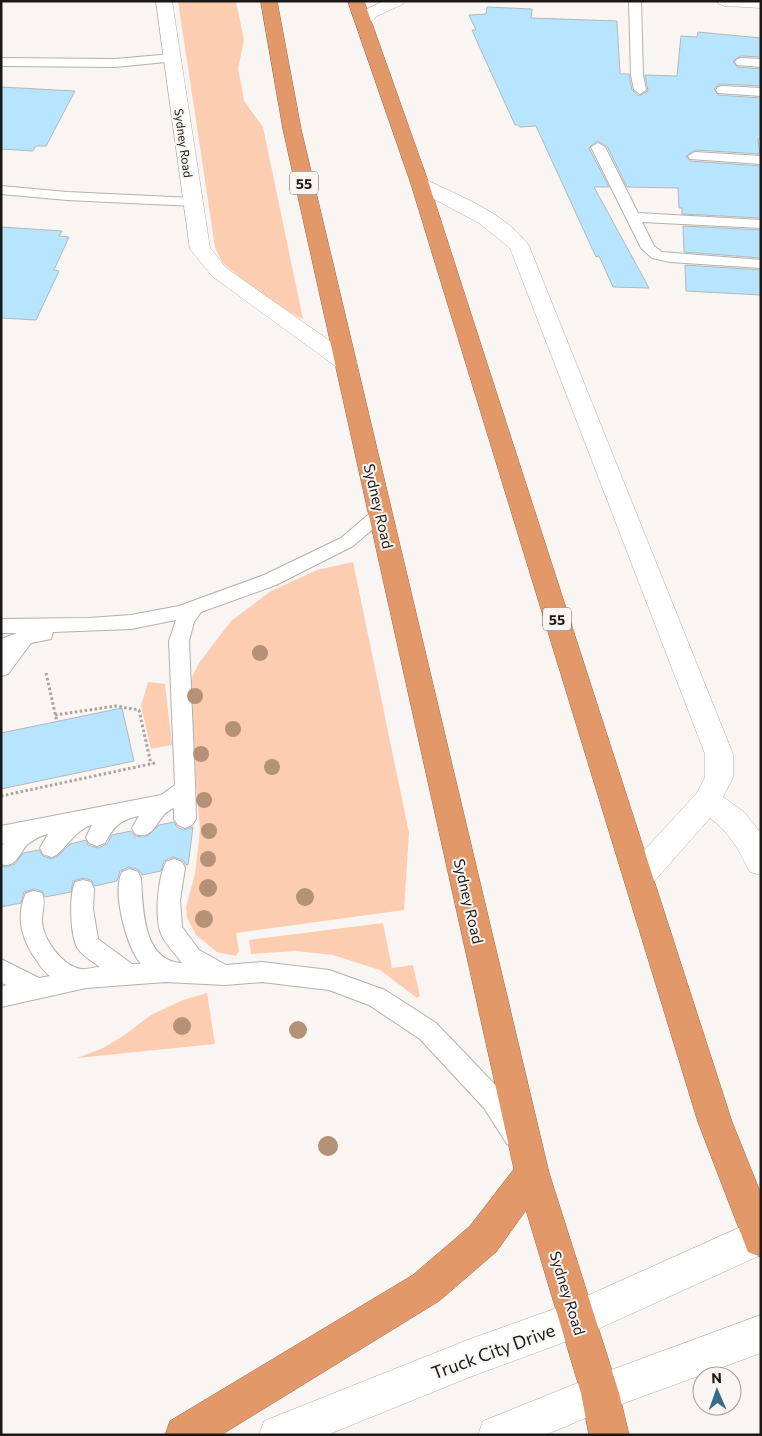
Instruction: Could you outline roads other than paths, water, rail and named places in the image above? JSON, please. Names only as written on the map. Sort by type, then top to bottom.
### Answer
[{"type":"highway","name":"Sydney Road","points":[[269,1],[292,129],[529,1163],[600,1393],[609,1435]]},
{"type":"highway","name":"55","points":[[360,11],[420,184],[715,1122],[760,1237]]},
{"type":"highway","points":[[184,1435],[426,1288],[483,1240],[529,1163]]},
{"type":"street","name":"Sydney Road","points":[[164,1],[200,249],[219,272],[346,363]]},
{"type":"street","points":[[360,11],[371,13],[397,1]]},
{"type":"street","points":[[725,1],[761,3]]},
{"type":"street","points":[[420,184],[492,223],[512,237],[519,246],[719,754],[719,777],[708,801],[639,877]]},
{"type":"street","points":[[708,801],[732,816],[751,839],[761,863]]},
{"type":"street","name":"Truck City Drive","points":[[278,1435],[470,1358],[576,1320],[760,1237]]},
{"type":"street","points":[[497,1435],[600,1393],[761,1334]]},
{"type":"lane","points":[[636,1],[637,75],[640,90]]},
{"type":"lane","points":[[1,62],[115,63],[172,58]]},
{"type":"lane","points":[[741,62],[761,63]]},
{"type":"lane","points":[[722,90],[761,92]]},
{"type":"lane","points":[[598,147],[648,248],[657,255],[670,258],[761,264]]},
{"type":"lane","points":[[695,156],[761,160]]},
{"type":"lane","points":[[1,190],[67,196],[193,202]]},
{"type":"lane","points":[[632,216],[761,224]]},
{"type":"lane","points":[[1,626],[89,625],[130,622],[181,612],[270,580],[347,542],[381,513]]},
{"type":"lane","points":[[185,820],[179,641],[185,620],[194,608]]},
{"type":"lane","points":[[1,647],[25,637],[89,625]]},
{"type":"lane","points":[[1,669],[25,637]]},
{"type":"lane","points":[[1,835],[115,814],[161,803],[173,798],[185,788]]},
{"type":"lane","points":[[143,828],[161,803]]},
{"type":"lane","points":[[97,837],[103,826],[115,814]]},
{"type":"lane","points":[[51,848],[57,839],[77,820]]},
{"type":"lane","points":[[6,857],[19,839],[33,829]]},
{"type":"lane","points":[[174,868],[169,900],[171,930],[191,957],[225,975]]},
{"type":"lane","points":[[130,878],[133,916],[138,941],[154,962],[170,971]]},
{"type":"lane","points":[[84,889],[82,910],[88,944],[128,974]]},
{"type":"lane","points":[[34,900],[31,921],[36,942],[53,966],[78,980]]},
{"type":"lane","points":[[1,970],[39,989]]},
{"type":"lane","points":[[1,996],[78,980],[170,971],[225,975],[262,972],[329,980],[377,997],[428,1031],[493,1100],[529,1163]]}]
